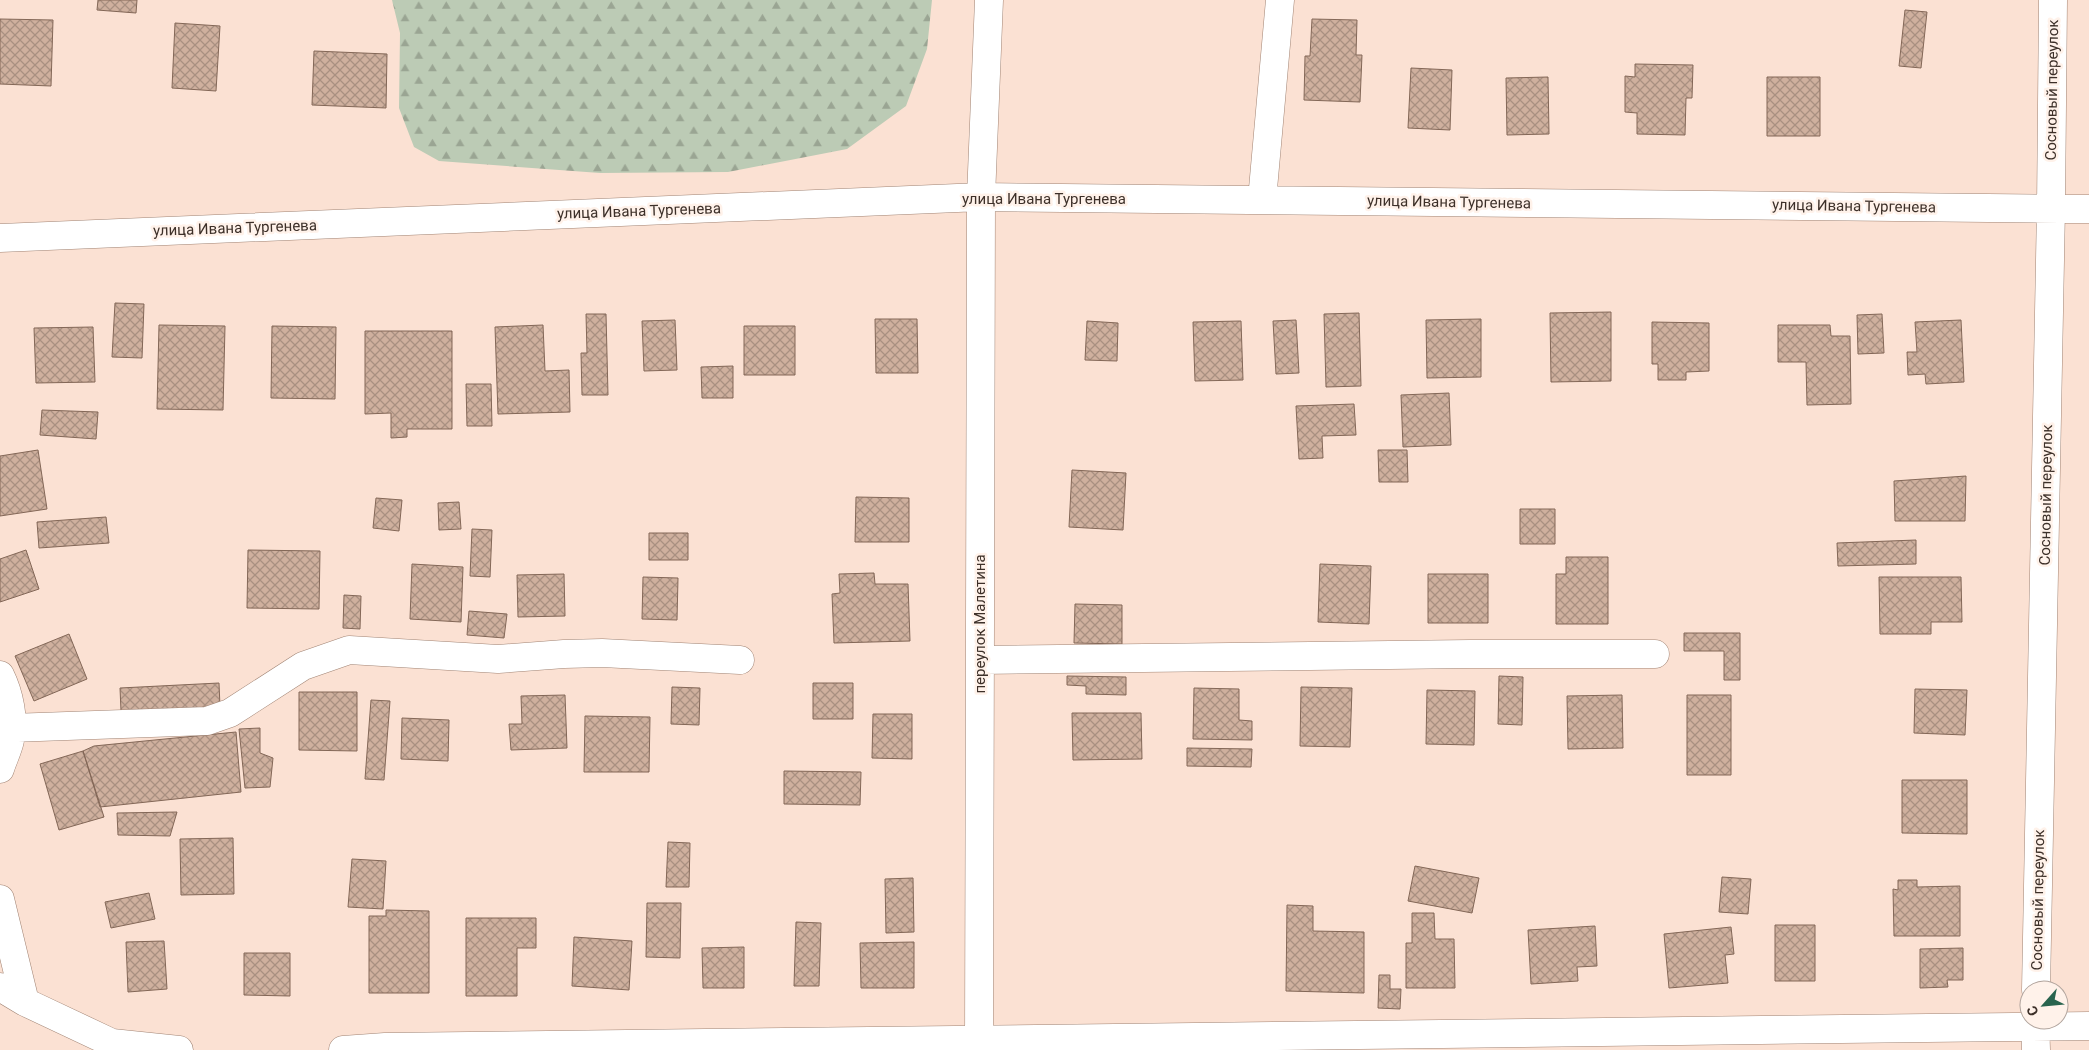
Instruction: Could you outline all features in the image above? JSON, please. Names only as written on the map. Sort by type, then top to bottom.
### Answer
[{"type":"street","name":"переулок Малетина","points":[[978,1044],[981,197],[989,0]]},
{"type":"street","points":[[1262,200],[1280,0]]},
{"type":"street","name":"Сосновый переулок","points":[[2036,980],[2051,208],[2053,0]]},
{"type":"street","name":"улица Ивана Тургенева","points":[[0,238],[981,197],[2089,209]]},
{"type":"street","points":[[11,728],[207,721],[218,719],[304,666],[349,650],[498,659],[602,653],[740,660]]},
{"type":"street","points":[[980,660],[1470,654],[1655,654]]},
{"type":"street","points":[[0,675],[8,697],[12,722],[10,739],[0,769]]},
{"type":"street","points":[[0,899],[25,1002]]},
{"type":"street","points":[[0,987],[25,1002],[112,1043],[178,1050]]},
{"type":"street","points":[[343,1050],[385,1048],[978,1044],[2035,1032],[2089,1026]]},
{"type":"green space","points":[[392,0],[932,0],[927,49],[906,106],[847,149],[728,172],[600,173],[439,161],[414,147],[399,108],[400,33]]},
{"type":"building","points":[[98,0],[137,0],[136,13],[97,10]]},
{"type":"building","points":[[1905,10],[1927,12],[1921,68],[1899,66]]},
{"type":"building","points":[[0,19],[53,20],[51,86],[0,84]]},
{"type":"building","points":[[1312,19],[1357,20],[1356,55],[1362,55],[1360,102],[1304,100],[1305,56],[1310,56]]},
{"type":"building","points":[[175,23],[220,26],[216,91],[172,88]]},
{"type":"building","points":[[314,51],[387,54],[386,108],[312,105]]},
{"type":"building","points":[[1635,64],[1693,65],[1692,98],[1686,98],[1685,135],[1637,134],[1637,113],[1625,112],[1625,76],[1635,77]]},
{"type":"building","points":[[1411,68],[1452,70],[1450,130],[1408,128]]},
{"type":"building","points":[[1548,77],[1549,134],[1507,135],[1506,78]]},
{"type":"building","points":[[1767,77],[1820,77],[1820,136],[1767,136]]},
{"type":"building","points":[[115,303],[144,304],[142,358],[112,357]]},
{"type":"building","points":[[1611,312],[1611,381],[1551,382],[1550,313]]},
{"type":"building","points":[[1359,313],[1361,386],[1326,387],[1324,314]]},
{"type":"building","points":[[586,314],[606,314],[608,395],[582,395],[581,353],[587,353]]},
{"type":"building","points":[[1882,314],[1884,353],[1858,354],[1857,315]]},
{"type":"building","points":[[875,319],[917,319],[918,373],[876,373]]},
{"type":"building","points":[[1481,319],[1481,377],[1427,378],[1426,320]]},
{"type":"building","points":[[675,320],[677,370],[644,371],[642,321]]},
{"type":"building","points":[[1296,320],[1299,373],[1276,374],[1273,321]]},
{"type":"building","points":[[1961,320],[1964,382],[1926,384],[1925,374],[1908,375],[1907,352],[1917,352],[1915,322]]},
{"type":"building","points":[[1087,321],[1118,323],[1117,361],[1085,360]]},
{"type":"building","points":[[1241,321],[1243,380],[1195,381],[1193,322]]},
{"type":"building","points":[[1652,322],[1709,323],[1709,371],[1686,372],[1686,380],[1658,380],[1658,364],[1652,364]]},
{"type":"building","points":[[159,325],[225,326],[223,410],[157,409]]},
{"type":"building","points":[[543,325],[545,371],[569,370],[570,412],[498,414],[495,327]]},
{"type":"building","points":[[1778,325],[1830,325],[1831,336],[1850,336],[1851,404],[1807,405],[1806,362],[1778,362]]},
{"type":"building","points":[[272,326],[336,327],[335,399],[271,398]]},
{"type":"building","points":[[744,326],[795,326],[795,375],[744,375]]},
{"type":"building","points":[[93,327],[95,382],[36,383],[34,328]]},
{"type":"building","points":[[365,331],[452,331],[452,429],[407,429],[407,437],[391,438],[391,413],[365,414]]},
{"type":"building","points":[[733,366],[733,398],[702,398],[701,367]]},
{"type":"building","points":[[466,384],[491,384],[492,426],[467,426]]},
{"type":"building","points":[[1449,393],[1451,445],[1403,447],[1401,395]]},
{"type":"building","points":[[1354,404],[1356,435],[1322,436],[1323,458],[1299,459],[1296,406]]},
{"type":"building","points":[[42,410],[98,412],[96,439],[40,435]]},
{"type":"building","points":[[38,450],[47,509],[0,516],[0,456]]},
{"type":"building","points":[[1378,450],[1407,450],[1408,482],[1379,482]]},
{"type":"building","points":[[1072,470],[1126,473],[1123,530],[1069,527]]},
{"type":"building","points":[[1966,476],[1965,521],[1895,521],[1894,481]]},
{"type":"building","points":[[856,497],[909,498],[909,542],[855,542]]},
{"type":"building","points":[[376,498],[402,500],[399,531],[373,528]]},
{"type":"building","points":[[459,502],[461,529],[439,530],[438,503]]},
{"type":"building","points":[[1520,509],[1555,509],[1555,544],[1520,544]]},
{"type":"building","points":[[106,517],[109,543],[39,548],[37,522]]},
{"type":"building","points":[[472,529],[492,530],[490,577],[470,576]]},
{"type":"building","points":[[649,533],[688,533],[688,560],[649,560]]},
{"type":"building","points":[[1916,540],[1916,564],[1838,566],[1837,543]]},
{"type":"building","points":[[26,550],[39,589],[0,602],[0,559]]},
{"type":"building","points":[[248,550],[320,551],[319,609],[247,608]]},
{"type":"building","points":[[1566,557],[1608,557],[1608,624],[1556,624],[1556,574],[1566,574]]},
{"type":"building","points":[[412,564],[463,567],[461,622],[410,619]]},
{"type":"building","points":[[1320,564],[1371,566],[1369,624],[1318,622]]},
{"type":"building","points":[[874,573],[875,584],[908,584],[910,641],[834,643],[832,594],[840,593],[839,574]]},
{"type":"building","points":[[564,574],[565,616],[518,617],[517,575]]},
{"type":"building","points":[[1428,574],[1488,574],[1488,623],[1428,623]]},
{"type":"building","points":[[643,577],[678,578],[677,620],[642,619]]},
{"type":"building","points":[[1879,577],[1961,577],[1962,622],[1931,622],[1931,634],[1880,634]]},
{"type":"building","points":[[344,595],[361,596],[360,629],[343,628]]},
{"type":"building","points":[[1075,604],[1122,605],[1122,644],[1074,643]]},
{"type":"building","points":[[469,611],[507,614],[504,638],[467,635]]},
{"type":"building","points":[[1684,633],[1740,633],[1740,680],[1724,680],[1724,651],[1684,651]]},
{"type":"building","points":[[69,634],[87,679],[34,701],[15,656]]},
{"type":"building","points":[[1067,676],[1126,677],[1126,695],[1086,694],[1086,686],[1067,685]]},
{"type":"building","points":[[1499,676],[1523,677],[1522,725],[1498,724]]},
{"type":"building","points":[[219,683],[220,707],[121,711],[120,688]]},
{"type":"building","points":[[813,683],[853,683],[853,719],[813,719]]},
{"type":"building","points":[[672,687],[700,688],[699,725],[671,724]]},
{"type":"building","points":[[1301,687],[1352,688],[1350,747],[1300,746]]},
{"type":"building","points":[[1194,688],[1239,689],[1239,720],[1252,721],[1252,740],[1193,739]]},
{"type":"building","points":[[1915,689],[1967,690],[1965,735],[1914,733]]},
{"type":"building","points":[[1427,690],[1475,691],[1474,745],[1426,744]]},
{"type":"building","points":[[299,692],[357,692],[357,751],[299,750]]},
{"type":"building","points":[[565,695],[567,748],[511,750],[509,724],[522,724],[521,696]]},
{"type":"building","points":[[1622,695],[1623,748],[1568,749],[1567,696]]},
{"type":"building","points":[[1687,695],[1731,695],[1731,775],[1687,775]]},
{"type":"building","points":[[371,700],[390,701],[384,780],[365,779]]},
{"type":"building","points":[[1072,713],[1141,713],[1142,759],[1073,760]]},
{"type":"building","points":[[873,714],[912,714],[912,759],[872,758]]},
{"type":"building","points":[[585,716],[650,717],[649,772],[584,772]]},
{"type":"building","points":[[402,718],[449,720],[448,761],[401,759]]},
{"type":"building","points":[[260,728],[260,753],[273,758],[270,787],[245,788],[239,729]]},
{"type":"building","points":[[236,732],[241,792],[100,807],[83,751],[94,746]]},
{"type":"building","points":[[1187,748],[1252,749],[1251,767],[1187,766]]},
{"type":"building","points":[[83,751],[104,817],[59,830],[40,764]]},
{"type":"building","points":[[784,771],[861,772],[860,805],[784,804]]},
{"type":"building","points":[[1902,780],[1967,780],[1967,834],[1902,833]]},
{"type":"building","points":[[177,812],[170,836],[118,835],[117,813]]},
{"type":"building","points":[[233,838],[234,894],[181,895],[180,839]]},
{"type":"building","points":[[668,842],[690,843],[689,887],[666,887]]},
{"type":"building","points":[[352,859],[386,861],[383,909],[348,907]]},
{"type":"building","points":[[1415,866],[1479,878],[1472,913],[1408,901]]},
{"type":"building","points":[[1722,877],[1751,879],[1748,914],[1719,912]]},
{"type":"building","points":[[913,878],[914,932],[886,933],[885,879]]},
{"type":"building","points":[[1898,880],[1917,880],[1917,887],[1960,886],[1960,936],[1894,936],[1893,889],[1898,890]]},
{"type":"building","points":[[149,893],[155,919],[111,928],[105,902]]},
{"type":"building","points":[[647,903],[681,903],[680,958],[646,957]]},
{"type":"building","points":[[1287,905],[1313,906],[1313,931],[1364,932],[1364,993],[1286,991]]},
{"type":"building","points":[[386,910],[429,911],[429,993],[369,993],[369,916],[386,916]]},
{"type":"building","points":[[1412,913],[1434,913],[1435,939],[1454,939],[1455,988],[1406,988],[1406,943],[1412,943]]},
{"type":"building","points":[[466,918],[536,918],[536,948],[517,948],[517,996],[466,996]]},
{"type":"building","points":[[796,922],[821,923],[819,986],[794,986]]},
{"type":"building","points":[[1775,925],[1815,925],[1815,981],[1775,981]]},
{"type":"building","points":[[1595,926],[1597,966],[1577,967],[1578,981],[1531,984],[1528,930]]},
{"type":"building","points":[[1731,927],[1734,954],[1725,955],[1728,983],[1669,988],[1664,934]]},
{"type":"building","points":[[574,937],[632,941],[629,990],[572,986]]},
{"type":"building","points":[[164,941],[167,989],[128,992],[126,942]]},
{"type":"building","points":[[914,942],[914,988],[861,988],[860,943]]},
{"type":"building","points":[[744,947],[744,988],[703,988],[702,948]]},
{"type":"building","points":[[1963,948],[1963,980],[1947,980],[1948,987],[1920,988],[1920,949]]},
{"type":"building","points":[[244,953],[290,953],[290,996],[244,995]]},
{"type":"building","points":[[1379,975],[1390,975],[1390,989],[1401,989],[1400,1009],[1378,1008]]}]
